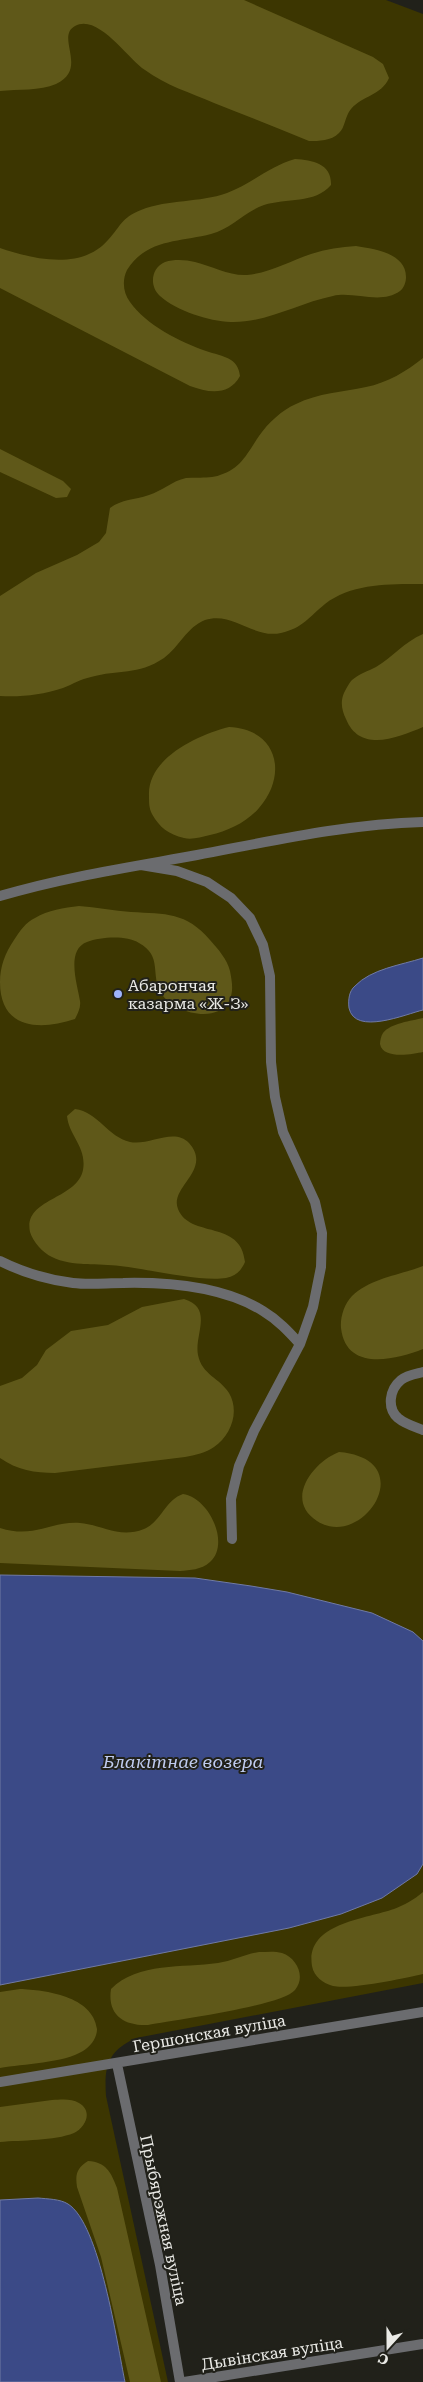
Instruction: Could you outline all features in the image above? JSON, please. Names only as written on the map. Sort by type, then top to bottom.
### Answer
[{"type":"street","points":[[0,896],[33,886],[338,829],[382,823],[423,822]]},
{"type":"street","points":[[141,865],[177,872],[207,882],[232,898],[250,918],[263,945],[270,976],[271,1062],[275,1096],[283,1132],[316,1202],[322,1233],[320,1267],[312,1306],[300,1344],[254,1431],[240,1466],[232,1499],[232,1539]]},
{"type":"street","points":[[0,1261],[44,1277],[72,1283],[152,1284],[214,1292],[240,1300],[264,1312],[284,1327],[300,1344]]},
{"type":"street","points":[[423,1372],[400,1381],[393,1390],[390,1401],[392,1410],[399,1419],[423,1430]]},
{"type":"street","name":"Гершонская вуліца","points":[[0,2082],[423,2012]]},
{"type":"street","name":"Прыбярэжная вуліца","points":[[117,2064],[160,2265],[180,2382]]},
{"type":"street","name":"Дывінская вуліца","points":[[184,2382],[423,2344]]},
{"type":"shaded area","points":[[0,0],[386,0],[423,14],[423,1983],[136,2038],[119,2048],[110,2060],[106,2076],[106,2096],[168,2382],[0,2382]]},
{"type":"shaded area","points":[[0,0],[244,0],[373,57],[383,64],[389,78],[386,84],[377,92],[351,109],[343,128],[336,136],[325,140],[309,141],[161,80],[138,64],[103,31],[84,24],[75,26],[70,31],[68,38],[71,62],[70,70],[65,78],[56,84],[43,88],[0,91]]},
{"type":"shaded area","points":[[295,159],[320,164],[328,172],[331,185],[324,191],[309,198],[264,205],[218,232],[164,243],[154,247],[144,252],[135,260],[125,274],[124,286],[126,295],[145,318],[175,338],[225,357],[235,363],[240,376],[230,387],[224,390],[211,391],[190,386],[0,288],[0,248],[27,256],[56,260],[84,256],[97,250],[125,219],[134,213],[162,204],[227,193],[277,166]]},
{"type":"shaded area","points":[[356,246],[380,251],[395,257],[401,262],[405,269],[406,277],[401,290],[393,295],[384,297],[333,296],[270,316],[231,322],[203,317],[184,311],[160,296],[156,292],[153,282],[154,273],[157,268],[169,261],[192,261],[227,272],[247,275],[272,269],[317,252]]},
{"type":"shaded area","points":[[423,358],[423,584],[372,586],[347,592],[325,604],[300,625],[281,633],[261,632],[225,619],[205,620],[193,627],[164,658],[154,664],[136,670],[87,678],[63,688],[40,694],[0,696],[0,596],[36,573],[77,555],[99,542],[106,533],[110,508],[124,501],[154,493],[181,479],[212,477],[227,472],[239,464],[271,422],[291,407],[313,397],[382,383],[403,372]]},
{"type":"shaded area","points":[[0,449],[63,481],[71,489],[67,497],[56,498],[0,472]]},
{"type":"shaded area","points":[[423,634],[423,727],[403,735],[381,740],[370,740],[352,730],[346,719],[342,703],[344,693],[349,684],[352,680],[376,667],[410,641]]},
{"type":"shaded area","points":[[229,727],[246,730],[258,736],[268,745],[273,756],[275,768],[273,782],[268,795],[249,818],[224,831],[190,839],[165,830],[158,823],[150,808],[151,782],[156,770],[177,750],[190,742]]},
{"type":"shaded area","points":[[79,906],[165,914],[184,919],[192,924],[210,940],[227,962],[232,986],[232,994],[229,1001],[223,1008],[214,1013],[205,1014],[194,1013],[174,1006],[161,993],[156,979],[154,960],[146,948],[134,940],[106,938],[87,942],[80,946],[76,952],[74,969],[80,1003],[75,1019],[48,1025],[35,1025],[24,1023],[14,1018],[2,998],[0,982],[2,966],[11,945],[23,928],[40,915]]},
{"type":"shaded area","points":[[423,1018],[423,1052],[399,1055],[382,1049],[380,1040],[383,1033],[391,1027]]},
{"type":"shaded area","points":[[75,1109],[97,1119],[115,1135],[130,1142],[137,1143],[176,1137],[189,1143],[195,1153],[196,1162],[194,1170],[179,1193],[178,1209],[184,1218],[193,1224],[225,1234],[235,1240],[241,1249],[245,1262],[238,1273],[226,1278],[215,1279],[188,1277],[112,1265],[68,1262],[52,1257],[42,1250],[30,1232],[30,1221],[34,1212],[42,1205],[71,1188],[79,1180],[83,1170],[84,1162],[80,1148],[68,1123],[67,1116]]},
{"type":"shaded area","points":[[423,1266],[423,1349],[386,1359],[362,1357],[352,1351],[345,1342],[341,1328],[343,1311],[349,1299],[368,1285]]},
{"type":"shaded area","points":[[184,1299],[193,1303],[201,1315],[197,1347],[200,1362],[207,1372],[225,1388],[232,1400],[234,1415],[232,1423],[220,1442],[208,1451],[185,1457],[55,1473],[26,1470],[0,1458],[0,1386],[22,1378],[37,1365],[46,1350],[71,1331],[108,1325],[142,1307]]},
{"type":"shaded area","points":[[339,1452],[364,1458],[377,1470],[381,1485],[376,1500],[366,1514],[352,1524],[335,1527],[317,1521],[307,1512],[303,1503],[303,1493],[306,1482],[312,1473],[329,1457]]},
{"type":"shaded area","points":[[183,1494],[201,1503],[214,1522],[218,1544],[216,1554],[207,1565],[192,1570],[180,1571],[0,1563],[0,1528],[23,1532],[59,1524],[80,1523],[119,1532],[135,1532],[150,1525],[172,1501]]},
{"type":"shaded area","points":[[423,1892],[423,1974],[378,1983],[341,1987],[329,1985],[317,1976],[312,1966],[312,1952],[318,1940],[327,1932],[354,1920],[398,1907],[413,1900]]},
{"type":"shaded area","points":[[259,1952],[279,1952],[287,1955],[296,1963],[300,1979],[295,1990],[286,1996],[250,2007],[148,2025],[139,2025],[125,2021],[119,2017],[112,2006],[110,1998],[111,1989],[122,1980],[134,1974],[162,1968],[218,1963]]},
{"type":"shaded area","points":[[20,1989],[54,1993],[77,2002],[87,2009],[94,2018],[97,2029],[96,2036],[89,2047],[65,2058],[43,2063],[0,2068],[0,1992]]},
{"type":"shaded area","points":[[52,2100],[73,2100],[83,2106],[87,2114],[82,2127],[74,2133],[57,2138],[0,2142],[0,2107]]},
{"type":"shaded area","points":[[88,2161],[104,2166],[117,2188],[161,2382],[130,2382],[101,2257],[77,2187],[76,2178],[78,2172],[81,2166]]},
{"type":"water","points":[[423,958],[423,1010],[394,1019],[371,1022],[361,1021],[353,1016],[349,1008],[349,996],[351,990],[362,980],[387,968]]},
{"type":"water","name":"Блакітнае возера","points":[[0,1575],[195,1578],[287,1592],[372,1613],[413,1632],[423,1641],[423,1864],[417,1874],[382,1898],[341,1914],[289,1928],[0,1985]]},
{"type":"water","points":[[38,2198],[58,2200],[68,2204],[79,2216],[89,2235],[98,2259],[112,2314],[125,2382],[0,2382],[0,2200]]},
{"type":"place","name":"Абарончая казарма «Ж-З»","points":[[118,994]]}]
